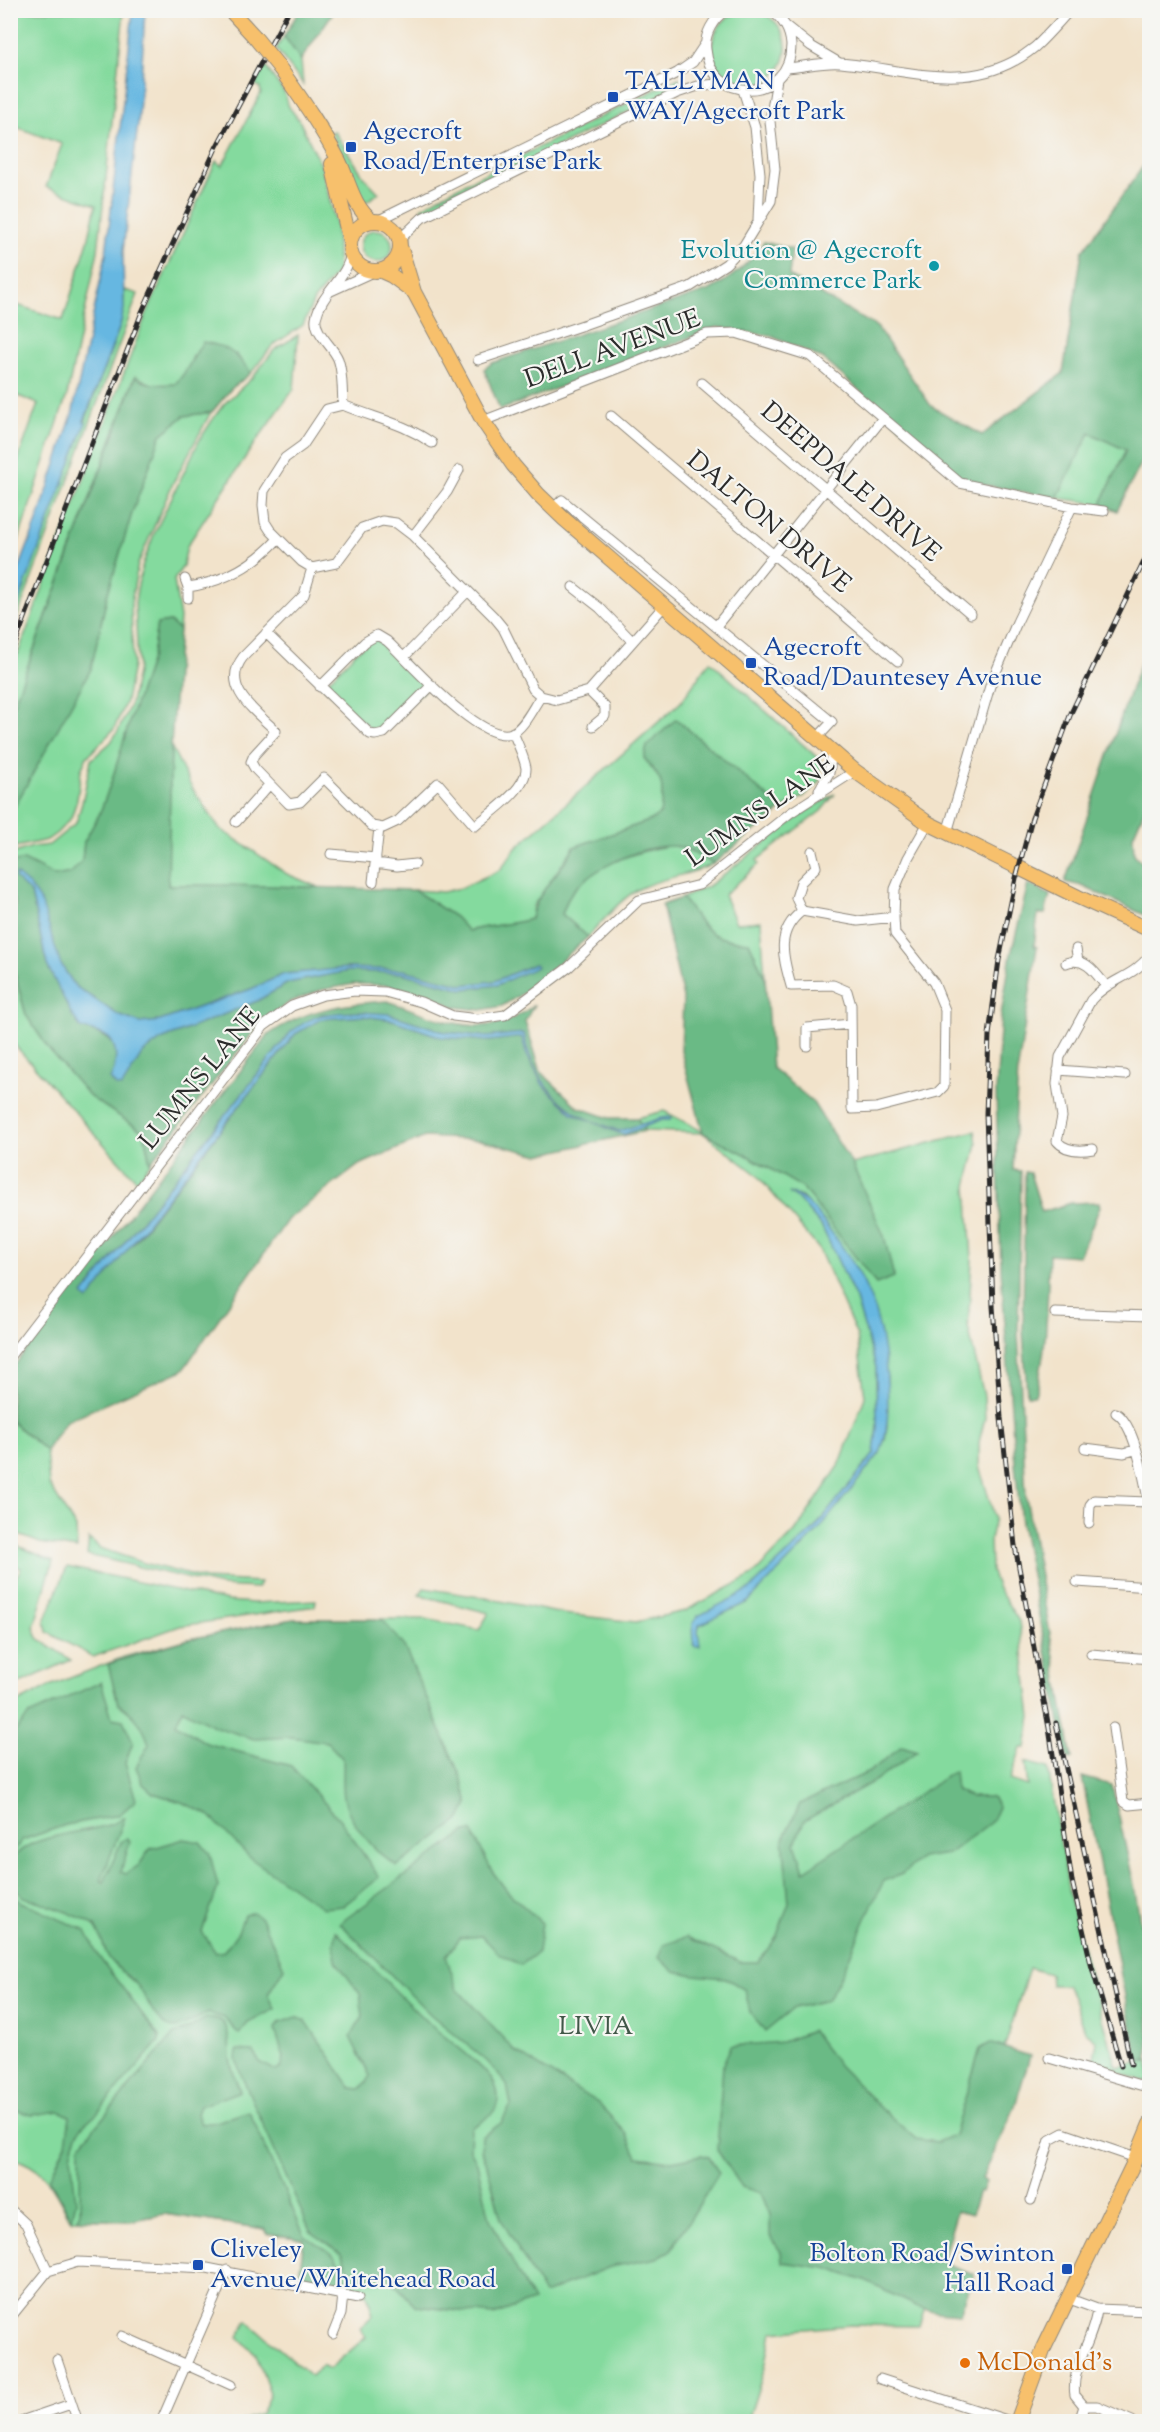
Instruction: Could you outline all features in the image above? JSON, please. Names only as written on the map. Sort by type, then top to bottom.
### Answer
[{"type":"main road","points":[[230,10],[279,67],[309,110],[339,161],[361,209],[375,221],[391,226],[400,244],[414,292],[483,421],[513,465],[553,509],[855,771],[928,823],[1149,930]]},
{"type":"main road","points":[[324,136],[336,179],[350,248],[360,266],[378,271],[414,292]]},
{"type":"main road","points":[[350,248],[358,228],[375,221]]},
{"type":"main road","points":[[378,271],[392,265],[400,244]]},
{"type":"main road","points":[[1015,2421],[1067,2298],[1142,2151],[1149,2124]]},
{"type":"street","points":[[770,10],[811,46],[838,62]]},
{"type":"street","points":[[786,68],[838,62],[925,76],[956,78],[978,74],[999,68],[1035,47],[1070,10]]},
{"type":"street","points":[[375,221],[677,73],[693,62],[722,12]]},
{"type":"street","points":[[400,244],[422,218],[677,93],[698,86],[724,83],[743,90],[755,90],[767,86],[786,68],[791,54],[786,26]]},
{"type":"street","points":[[705,44],[710,66],[724,83]]},
{"type":"street","points":[[478,360],[690,287],[726,264],[744,244],[771,201],[775,169],[770,121],[777,79]]},
{"type":"street","points":[[743,90],[755,127],[758,151],[760,174],[758,223]]},
{"type":"street","points":[[343,405],[339,360],[319,332],[316,321],[322,303],[349,264],[350,248]]},
{"type":"street","points":[[331,291],[378,271]]},
{"type":"street","name":"DELL AVENUE","points":[[483,421],[707,334],[736,333],[810,357],[960,483],[1072,507],[1104,511]]},
{"type":"street","name":"DEEPDALE DRIVE","points":[[702,383],[971,614]]},
{"type":"street","points":[[431,428],[428,440],[396,422],[369,416],[343,405],[327,409],[317,421],[303,446],[285,458],[264,491],[265,522],[302,562],[312,568],[336,563],[362,528],[371,523],[382,520],[396,523],[413,536],[503,628],[533,689],[541,696],[556,700],[589,691],[664,606]]},
{"type":"street","name":"DALTON DRIVE","points":[[611,416],[898,661]]},
{"type":"street","points":[[717,626],[883,418]]},
{"type":"street","points":[[413,536],[447,492],[460,469]]},
{"type":"street","points":[[553,509],[562,500],[832,722],[818,737]]},
{"type":"street","points":[[947,833],[990,686],[1017,622],[1072,507]]},
{"type":"street","points":[[188,598],[187,583],[222,579],[256,559],[278,538]]},
{"type":"street","points":[[312,568],[304,595],[240,660],[234,678],[237,689],[247,702],[276,731],[254,755],[251,762],[269,785],[289,804],[295,804],[324,778],[372,826],[379,828],[398,821],[438,783],[475,826],[515,791],[525,777],[525,765],[513,732]]},
{"type":"street","points":[[573,587],[600,608],[632,640]]},
{"type":"street","points":[[404,657],[468,591]]},
{"type":"street","points":[[266,633],[362,728],[375,735],[384,733],[432,685]]},
{"type":"street","points":[[320,687],[356,650],[374,636],[384,637],[460,712],[479,726],[501,733],[513,732],[521,725],[541,696]]},
{"type":"street","points":[[589,691],[605,707],[605,716],[593,726]]},
{"type":"street","points":[[816,794],[829,773],[832,750]]},
{"type":"street","name":"LUMNS LANE","points":[[10,1356],[264,1026],[292,1006],[323,995],[355,991],[386,992],[421,1002],[453,1016],[478,1019],[505,1015],[569,967],[639,900],[699,885],[816,794],[855,771]]},
{"type":"street","points":[[236,822],[269,785]]},
{"type":"street","points":[[802,911],[787,926],[784,942],[785,966],[791,987],[833,984],[847,991],[851,1005],[852,1109],[876,1108],[938,1092],[944,1086],[945,1010],[934,983],[895,934],[894,917],[896,889],[908,858],[928,823]]},
{"type":"street","points":[[373,882],[379,828]]},
{"type":"street","points":[[802,911],[796,898],[801,882],[816,867],[812,851]]},
{"type":"street","points":[[331,854],[397,866],[415,864]]},
{"type":"street","points":[[802,911],[858,921],[894,917]]},
{"type":"street","points":[[1076,949],[1078,961]]},
{"type":"street","points":[[1093,1149],[1077,1150],[1063,1147],[1057,1142],[1062,1117],[1058,1070],[1063,1050],[1091,1000],[1106,986],[1131,974],[1149,955]]},
{"type":"street","points":[[1066,963],[1078,961],[1093,970],[1106,986]]},
{"type":"street","points":[[807,1046],[807,1028],[851,1024]]},
{"type":"street","points":[[1058,1070],[1084,1071],[1119,1078]]},
{"type":"street","points":[[1055,1313],[1149,1316]]},
{"type":"street","points":[[1089,1523],[1090,1505],[1094,1500],[1149,1505],[1135,1450],[1122,1416],[1116,1413]]},
{"type":"street","points":[[1085,1448],[1124,1453],[1135,1450]]},
{"type":"street","points":[[1077,1582],[1149,1587]]},
{"type":"street","points":[[1091,1654],[1149,1659]]},
{"type":"street","points":[[1113,1728],[1123,1801],[1129,1805],[1149,1803]]},
{"type":"street","points":[[1049,2058],[1149,2088]]},
{"type":"street","points":[[1031,2200],[1050,2140],[1056,2135],[1063,2133],[1142,2151]]},
{"type":"street","points":[[10,2209],[26,2224],[48,2271]]},
{"type":"street","points":[[10,2318],[48,2271],[78,2262],[227,2270],[358,2298]]},
{"type":"street","points":[[161,2421],[227,2270]]},
{"type":"street","points":[[333,2334],[341,2314],[343,2295]]},
{"type":"street","points":[[1067,2298],[1097,2309],[1149,2311]]},
{"type":"street","points":[[1084,2406],[1075,2395],[1074,2379],[1096,2324],[1097,2309]]},
{"type":"street","points":[[122,2336],[231,2385]]},
{"type":"street","points":[[57,2360],[78,2421]]},
{"type":"street","points":[[880,2379],[1015,2421]]},
{"type":"street","points":[[24,2420],[71,2404]]},
{"type":"street","points":[[1084,2406],[1097,2406],[1132,2421]]},
{"type":"street","points":[[1079,2421],[1084,2406]]},
{"type":"green space","points":[[10,11],[124,11],[98,251],[67,395],[11,562],[11,479],[38,404],[11,393],[11,303],[63,320],[88,241],[96,205],[46,187],[62,144],[11,125]]},
{"type":"green space","points":[[299,11],[334,11],[301,60],[284,36]]},
{"type":"green space","points":[[749,11],[763,14],[775,22],[783,34],[786,48],[783,62],[775,74],[763,82],[749,85],[735,82],[723,74],[715,62],[712,48],[715,34],[723,22],[735,14]]},
{"type":"green space","points":[[284,36],[301,60],[303,84],[276,49]]},
{"type":"green space","points":[[265,66],[284,92],[289,107],[299,120],[321,165],[336,225],[338,271],[314,300],[303,325],[272,346],[251,373],[236,354],[193,356],[186,374],[175,384],[154,385],[135,376],[11,711],[11,672],[146,315],[216,161],[222,166],[261,93],[260,88],[255,84]]},
{"type":"green space","points":[[679,78],[682,85],[423,213],[421,208],[450,191]]},
{"type":"green space","points":[[334,131],[364,177],[379,193],[364,203],[331,132]]},
{"type":"green space","points":[[1149,158],[1149,448],[1117,511],[1101,504],[1126,450],[1090,433],[1057,498],[963,481],[823,359],[771,336],[717,327],[500,410],[484,369],[492,363],[710,290],[740,269],[764,242],[792,249],[789,276],[877,327],[931,406],[982,435],[1063,373],[1082,252]]},
{"type":"green space","points":[[376,230],[387,235],[392,246],[387,257],[376,262],[365,257],[360,246],[365,235]]},
{"type":"green space","points":[[125,290],[138,294],[11,634],[11,623],[120,326]]},
{"type":"green space","points":[[298,335],[294,389],[252,447],[187,546],[183,566],[174,580],[180,618],[179,630],[170,622],[157,624],[152,656],[100,813],[84,842],[82,861],[72,873],[55,876],[11,863],[11,854],[32,847],[49,845],[76,823],[91,760],[111,742],[131,703],[138,667],[135,603],[143,564],[154,534],[200,439],[215,416],[224,404],[253,377],[274,350]]},
{"type":"green space","points":[[203,342],[231,352],[251,373],[231,389],[212,412],[184,416],[161,435],[132,513],[107,596],[91,669],[11,813],[11,711],[136,376],[149,383],[175,384]]},
{"type":"green space","points":[[211,412],[173,483],[138,564],[131,603],[133,666],[126,701],[114,729],[87,757],[81,770],[77,800],[71,818],[47,840],[11,848],[10,813],[91,669],[107,596],[132,513],[161,435],[184,416]]},
{"type":"green space","points":[[1090,433],[1126,450],[1101,504],[1057,498]]},
{"type":"green space","points":[[170,622],[179,630],[171,746],[168,885],[414,890],[455,917],[468,931],[531,919],[538,899],[574,847],[649,821],[660,814],[661,783],[644,758],[647,746],[676,719],[782,809],[713,864],[682,847],[659,847],[631,854],[592,875],[572,892],[562,914],[588,937],[525,992],[502,1006],[481,1010],[455,1007],[426,994],[386,985],[354,984],[321,990],[290,1002],[260,1023],[150,1163],[144,1132],[90,1097],[50,1051],[26,1015],[11,959],[15,902],[11,897],[10,863],[24,860],[55,876],[71,873],[82,861],[84,842],[100,813],[152,656],[157,624]],"holes":[[[31,893],[60,963],[75,986],[118,1015],[140,1023],[160,1021],[251,989],[284,974],[348,968],[403,970],[463,985],[495,981],[535,964],[497,985],[463,989],[402,973],[348,971],[288,983],[257,1001],[161,1040],[113,1073],[116,1062],[114,1046],[105,1037],[81,1028],[47,965]]]},
{"type":"green space","points":[[378,637],[429,685],[382,731],[375,733],[323,686],[357,651]]},
{"type":"green space","points":[[1149,642],[1149,799],[1133,836],[1134,854],[1149,870],[1149,917],[1082,886],[1065,882]]},
{"type":"green space","points":[[710,661],[820,760],[820,782],[803,797],[782,809],[676,719],[644,758],[661,783],[660,814],[649,821],[574,847],[533,906],[531,919],[468,931],[455,917],[414,890],[443,892],[461,888],[500,870],[516,848],[681,702]]},
{"type":"green space","points":[[171,746],[192,788],[219,828],[287,874],[318,887],[167,885]]},
{"type":"green space","points":[[835,794],[821,811],[757,860],[759,864],[724,895],[736,923],[761,921],[765,978],[749,942],[724,939],[709,931],[682,898],[710,885],[801,815]]},
{"type":"green space","points":[[673,845],[713,864],[635,891],[613,909],[588,937],[562,914],[572,892],[593,873],[632,855]]},
{"type":"green space","points":[[1028,884],[1050,895],[1045,914],[1038,914],[1034,946],[1037,947],[1018,1068],[1013,1170],[1021,1171],[1018,1331],[1026,1497],[1072,1759],[1067,1758],[1021,1524],[1001,1270],[996,1091],[1001,1015],[1011,954]]},
{"type":"green space","points":[[682,898],[709,931],[724,939],[749,942],[765,978],[772,1068],[812,1101],[852,1164],[884,1236],[894,1277],[876,1284],[803,1188],[745,1154],[703,1133],[681,1051],[683,998],[662,905]]},
{"type":"green space","points":[[10,959],[26,1015],[50,1051],[90,1097],[144,1132],[150,1163],[137,1181],[11,1041]]},
{"type":"green space","points":[[387,1001],[443,1020],[480,1026],[498,1024],[516,1017],[534,1005],[525,1021],[541,1072],[578,1107],[609,1118],[637,1118],[645,1131],[539,1155],[480,1140],[425,1137],[359,1165],[288,1219],[183,1370],[66,1421],[46,1451],[11,1421],[10,1371],[268,1035],[296,1019],[324,1009]],"holes":[[[322,1014],[389,1014],[445,1032],[487,1037],[524,1033],[525,1036],[489,1041],[441,1037],[393,1020],[364,1016],[321,1019],[295,1034],[136,1240],[83,1295],[291,1032]]]},
{"type":"green space","name":"LIVIA","points":[[664,1111],[803,1188],[876,1283],[894,1276],[852,1164],[975,1131],[977,1144],[967,1186],[972,1259],[968,1327],[984,1396],[985,1418],[979,1442],[979,1466],[995,1518],[990,1539],[991,1569],[997,1587],[1019,1621],[1031,1716],[1026,1748],[1021,1748],[1010,1780],[1028,1786],[1025,1762],[1048,1768],[1069,1894],[1117,2067],[1149,2060],[1150,2080],[1147,2082],[1093,2064],[1097,2041],[1085,2031],[1074,1999],[1066,1985],[1051,1985],[1050,1974],[1029,1968],[919,2326],[851,2325],[772,2332],[765,2367],[748,2421],[241,2421],[261,2414],[270,2394],[256,2354],[238,2337],[247,2321],[311,2376],[322,2365],[329,2369],[366,2337],[360,2328],[373,2315],[367,2294],[299,2278],[304,2239],[266,2233],[266,2229],[164,2214],[130,2221],[70,2219],[54,2189],[41,2173],[11,2158],[11,1706],[52,1685],[124,1657],[189,1639],[294,1619],[426,1619],[479,1630],[489,1613],[419,1595],[424,1588],[563,1614],[636,1622],[685,1611],[753,1575],[795,1532],[839,1466],[865,1397],[857,1336],[819,1249],[756,1174],[703,1133],[645,1131],[637,1118]],"holes":[[[789,1193],[802,1197],[823,1220],[860,1275],[887,1377],[885,1440],[816,1533],[748,1602],[699,1625],[698,1631],[698,1617],[749,1590],[814,1529],[874,1454],[877,1427],[876,1367],[856,1299],[822,1227],[799,1200]]]},
{"type":"green space","points":[[1025,1172],[1030,1173],[1042,1212],[1071,1203],[1099,1202],[1100,1207],[1079,1256],[1049,1254],[1045,1343],[1035,1395],[1027,1395],[1023,1331]]},
{"type":"green space","points":[[10,1421],[46,1451],[49,1484],[76,1528],[77,1549],[40,1543],[11,1532]]},
{"type":"green space","points":[[89,1539],[100,1548],[144,1563],[205,1579],[260,1582],[257,1588],[221,1586],[87,1555]]},
{"type":"green space","points":[[11,1543],[53,1561],[34,1627],[38,1638],[71,1660],[11,1687],[11,1587],[21,1568],[11,1563]]},
{"type":"green space","points":[[67,1567],[228,1601],[254,1603],[316,1600],[315,1606],[180,1626],[93,1657],[47,1632],[45,1621]]},
{"type":"green space","points":[[294,1619],[381,1619],[403,1644],[462,1780],[468,1804],[461,1819],[397,1866],[372,1845],[351,1816],[344,1797],[343,1759],[327,1742],[291,1737],[254,1739],[216,1727],[182,1709],[176,1724],[206,1743],[291,1766],[341,1821],[379,1877],[343,1906],[323,1908],[250,1858],[209,1815],[184,1803],[153,1793],[143,1784],[136,1767],[149,1744],[137,1721],[118,1704],[108,1664],[189,1639]]},
{"type":"green space","points":[[101,1682],[112,1718],[123,1720],[133,1742],[125,1763],[136,1800],[119,1815],[66,1825],[22,1840],[11,1855],[11,1736],[29,1715]]},
{"type":"green space","points":[[902,1746],[917,1751],[881,1777],[804,1821],[795,1843],[804,1871],[954,1771],[956,1790],[971,1797],[992,1797],[998,1807],[991,1822],[948,1854],[921,1858],[902,1874],[884,1881],[843,1971],[827,2000],[794,2008],[765,2032],[750,2012],[745,1990],[726,1978],[674,1971],[658,1957],[663,1945],[687,1937],[740,1962],[758,1962],[776,1938],[789,1903],[783,1839],[800,1804],[869,1772]]},
{"type":"green space","points":[[1082,1777],[1112,1785],[1142,1933],[1149,1932],[1149,2060],[1138,2062]]},
{"type":"green space","points":[[125,1817],[101,1881],[104,1882],[121,1842],[127,1838],[130,1841],[121,1872],[126,1874],[139,1865],[150,1849],[184,1839],[200,1842],[210,1854],[218,1887],[202,1932],[216,1953],[224,1951],[238,1932],[244,1915],[253,1912],[261,1918],[284,1968],[268,1994],[275,2009],[248,2023],[239,2034],[224,2018],[209,2013],[180,2027],[169,2027],[158,2018],[137,1985],[110,1959],[95,1926],[68,1912],[24,1897],[13,1885],[10,1872],[14,1858],[25,1848],[40,1841],[97,1828]]},
{"type":"green space","points":[[472,1831],[492,1871],[508,1892],[542,1923],[538,1952],[521,1965],[499,1954],[482,1936],[460,1938],[446,1956],[457,1989],[515,2051],[598,2103],[626,2133],[637,2157],[672,2161],[702,2155],[709,2157],[719,2173],[671,2250],[657,2258],[610,2267],[544,2294],[501,2219],[481,2150],[482,2137],[501,2123],[511,2105],[507,2085],[488,2062],[430,2014],[340,1923],[465,1832]]},
{"type":"green space","points":[[11,1894],[19,1901],[86,1931],[99,1957],[159,2036],[159,2041],[97,2113],[81,2127],[71,2156],[76,2201],[72,2219],[49,2179],[66,2144],[70,2116],[59,2111],[32,2115],[11,2109]]},
{"type":"green space","points":[[336,1931],[428,2023],[487,2073],[493,2082],[497,2090],[497,2104],[492,2113],[471,2128],[470,2149],[477,2163],[490,2219],[533,2301],[493,2315],[416,2306],[389,2278],[371,2276],[359,2281],[352,2276],[341,2253],[310,2231],[236,2060],[237,2050],[252,2051],[260,2062],[276,2071],[281,2068],[284,2058],[275,2029],[279,2023],[297,2017],[306,2021],[351,2088],[360,2089],[367,2083],[370,2076],[350,2037],[363,2017],[360,1994],[336,1961],[334,1945]]},
{"type":"green space","points":[[214,2018],[226,2026],[231,2064],[240,2091],[200,2106],[197,2114],[201,2124],[216,2122],[249,2111],[304,2235],[332,2254],[340,2264],[349,2284],[361,2292],[299,2278],[304,2239],[266,2233],[266,2229],[164,2214],[129,2221],[78,2219],[80,2145],[174,2034],[187,2030],[204,2019]]},
{"type":"green space","points":[[812,2031],[839,2066],[882,2109],[916,2139],[937,2142],[954,2135],[980,2049],[990,2043],[1030,2056],[1014,2109],[982,2179],[986,2181],[982,2193],[979,2192],[971,2215],[957,2211],[942,2262],[974,2274],[960,2314],[937,2312],[916,2306],[865,2281],[826,2268],[782,2262],[781,2252],[770,2236],[770,2215],[761,2193],[742,2187],[717,2150],[723,2065],[731,2046],[782,2042]]},
{"type":"water","points":[[133,11],[145,11],[139,115],[123,251],[124,309],[120,326],[84,421],[86,422],[11,623],[11,590],[38,519],[72,415],[106,254]]},
{"type":"water","points":[[16,874],[30,886],[42,904],[60,963],[75,986],[118,1015],[140,1023],[160,1021],[251,989],[284,974],[348,968],[403,970],[463,985],[495,981],[535,964],[537,967],[497,985],[463,989],[402,973],[348,971],[288,983],[257,1001],[161,1040],[142,1054],[122,1087],[116,1086],[110,1079],[116,1055],[113,1043],[104,1035],[81,1028],[72,1015],[47,965],[31,893],[15,878]]},
{"type":"water","points":[[359,1012],[389,1014],[445,1032],[487,1037],[524,1033],[529,1055],[539,1076],[562,1102],[577,1114],[619,1131],[661,1118],[671,1117],[670,1120],[662,1120],[625,1134],[572,1113],[543,1085],[526,1053],[522,1037],[489,1041],[441,1037],[393,1020],[364,1016],[321,1019],[295,1034],[88,1300],[83,1295],[291,1032],[316,1017]]},
{"type":"water","points":[[789,1193],[806,1201],[818,1215],[850,1258],[869,1295],[880,1330],[887,1374],[885,1437],[880,1453],[816,1533],[748,1602],[699,1625],[700,1646],[694,1646],[693,1623],[698,1616],[749,1590],[814,1529],[874,1454],[877,1427],[876,1367],[856,1299],[822,1227],[799,1200]]},
{"type":"railway","points":[[10,657],[142,312],[216,148],[289,10]]},
{"type":"railway","points":[[1121,2066],[1091,1964],[1072,1881],[1049,1728],[1015,1546],[1001,1418],[993,1306],[986,1114],[989,1035],[999,960],[1016,878],[1032,818],[1071,713],[1150,549]]},
{"type":"railway","points":[[1056,1723],[1131,2064]]},
{"type":"place","name":"TALLYMAN WAY/Agecroft Park","points":[[613,97]]},
{"type":"place","name":"Agecroft Road/Enterprise Park","points":[[351,147]]},
{"type":"place","name":"Evolution @ Agecroft Commerce Park","points":[[934,266]]},
{"type":"place","name":"Agecroft Road/Dauntesey Avenue","points":[[751,663]]},
{"type":"place","name":"Cliveley Avenue/Whitehead Road","points":[[198,2265]]},
{"type":"place","name":"Bolton Road/Swinton Hall Road","points":[[1067,2269]]},
{"type":"place","name":"McDonald's","points":[[965,2363]]}]
